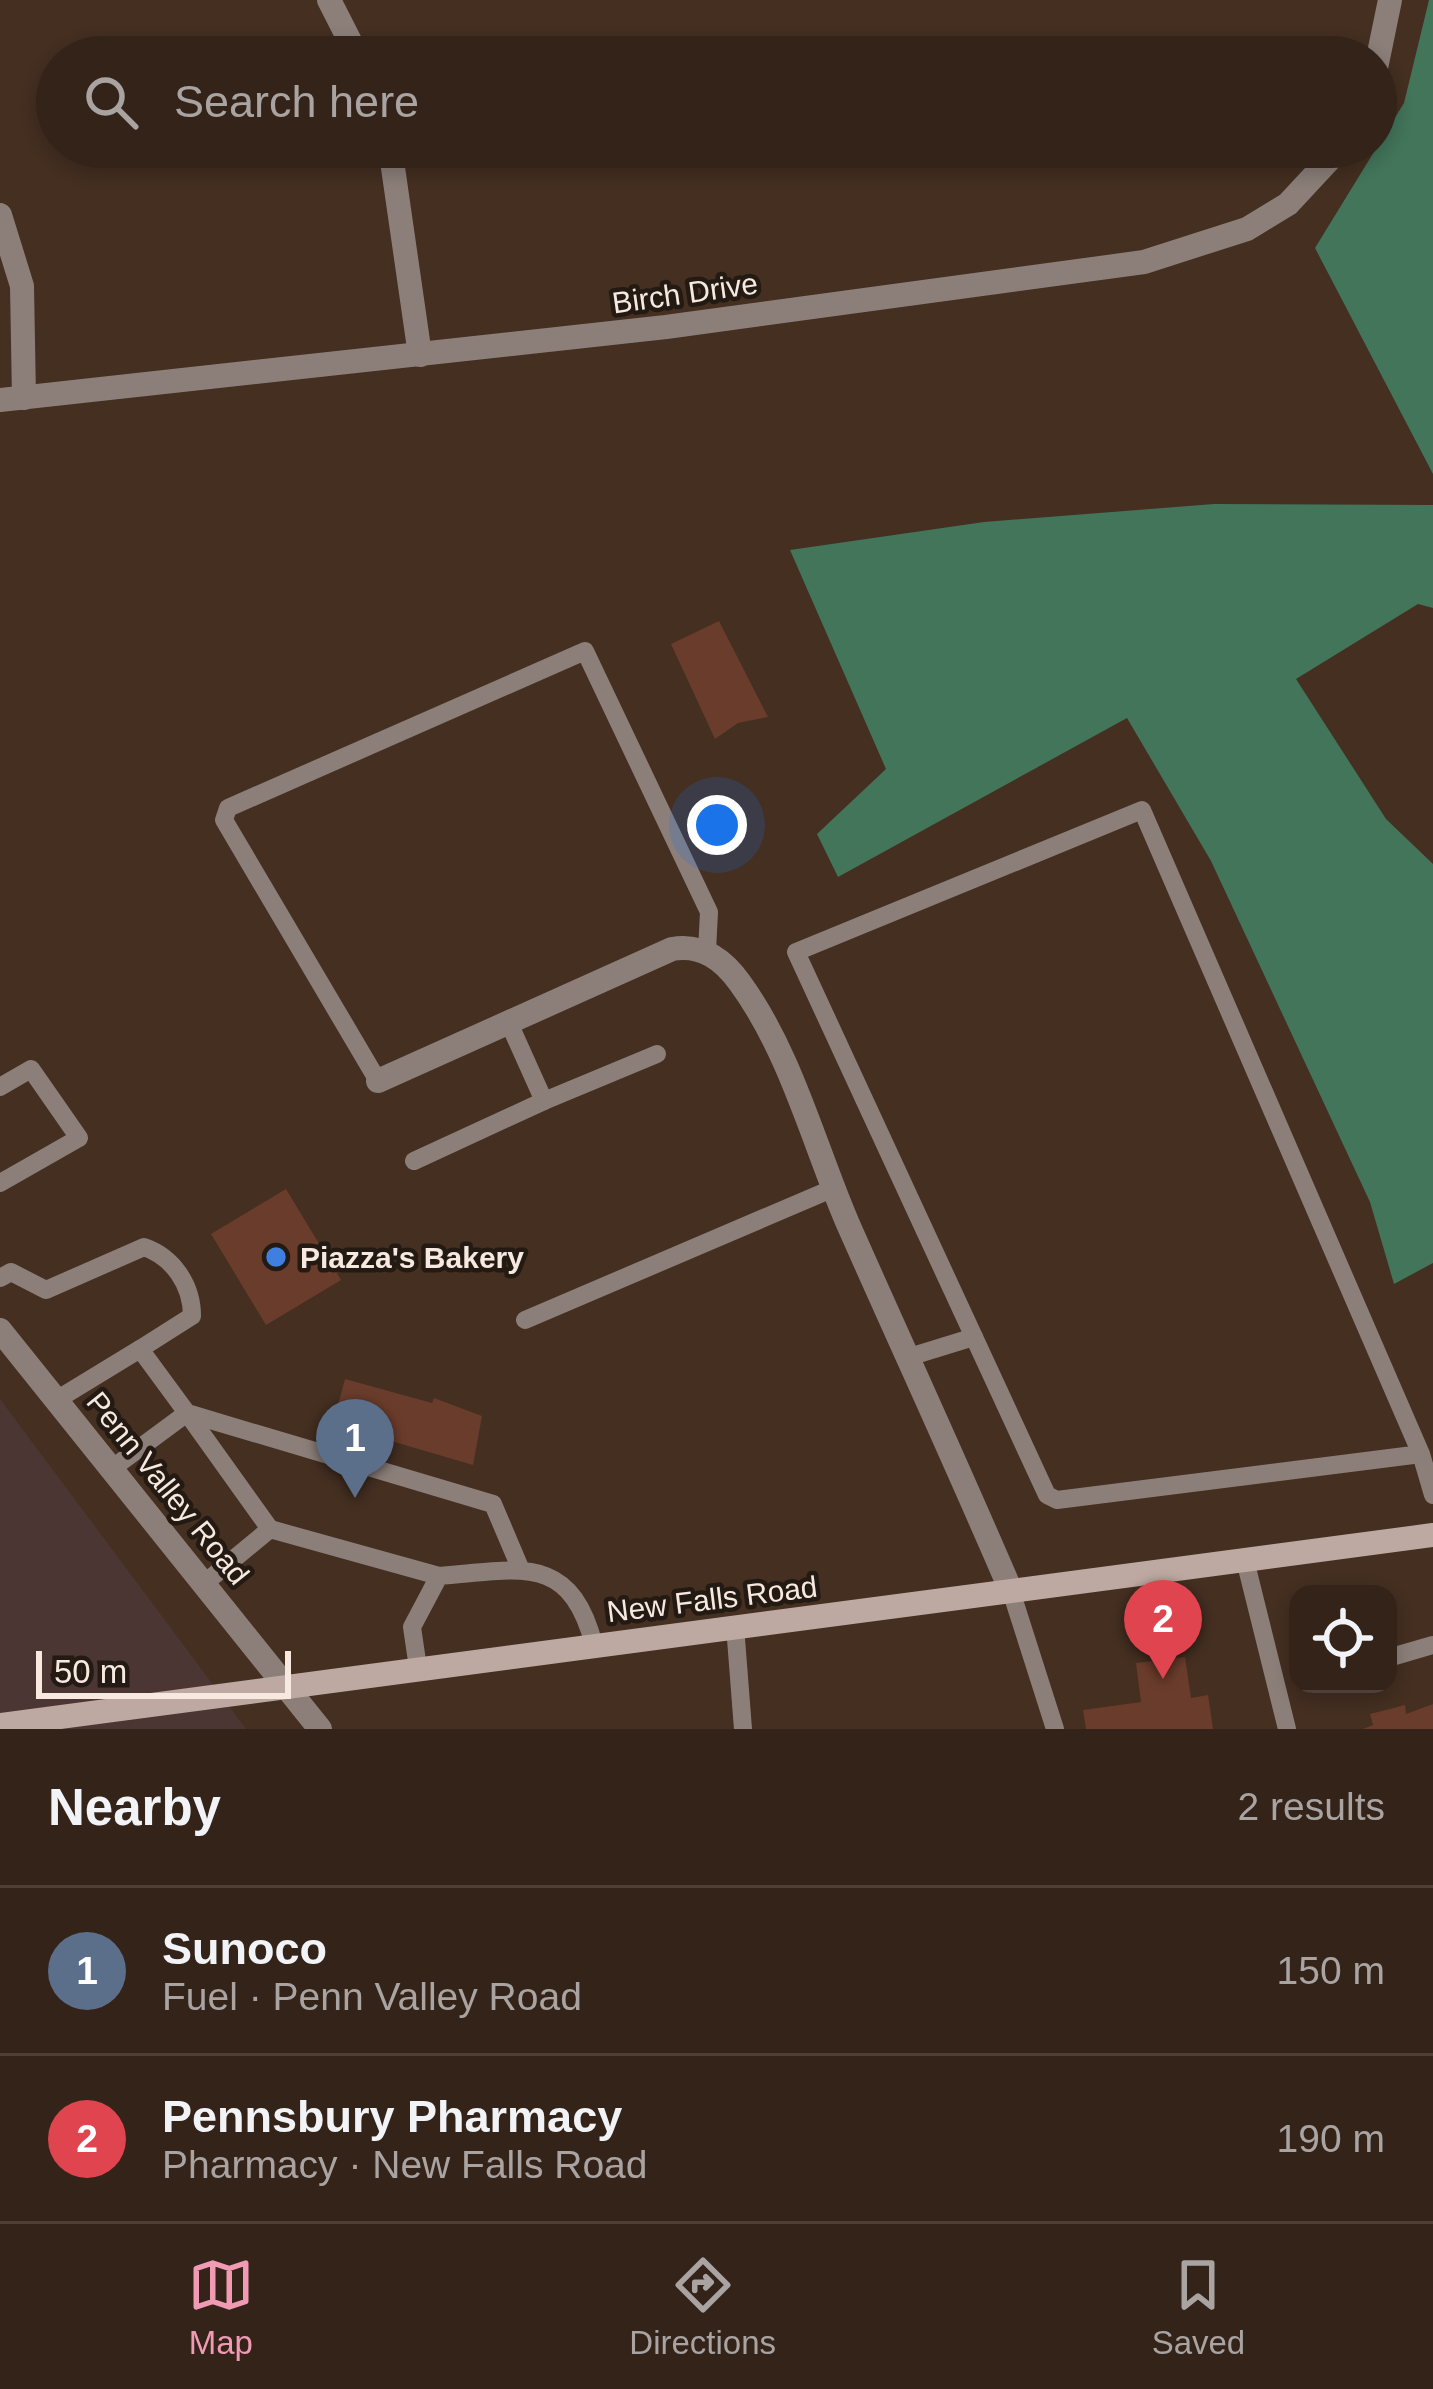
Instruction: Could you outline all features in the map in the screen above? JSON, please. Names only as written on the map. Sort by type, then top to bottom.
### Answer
[{"type":"main road","name":"New Falls Road","points":[[0,1726],[1433,1535]]},
{"type":"street","points":[[1383,36],[1390,0]]},
{"type":"street","points":[[333,1],[349,36]]},
{"type":"street","points":[[393,168],[420,356]]},
{"type":"street","name":"Birch Drive","points":[[12,399],[420,356],[1144,262],[1247,230],[1288,204],[1321,168]]},
{"type":"street","points":[[0,215],[22,286],[12,399]]},
{"type":"street","points":[[378,1081],[672,949],[707,952],[742,985],[784,1064],[833,1187],[1011,1591]]},
{"type":"street","name":"Penn Valley Road","points":[[0,1330],[320,1729]]},
{"type":"lane","points":[[378,1081],[224,820],[228,808],[585,651],[709,912],[707,952]]},
{"type":"lane","points":[[1421,1454],[1057,1500],[1047,1495],[796,952],[1142,810],[1421,1454],[1433,1495]]},
{"type":"lane","points":[[508,1023],[544,1101]]},
{"type":"lane","points":[[414,1161],[657,1054]]},
{"type":"lane","points":[[0,1087],[31,1069],[79,1138],[0,1183]]},
{"type":"lane","points":[[525,1320],[833,1187]]},
{"type":"lane","points":[[0,1278],[11,1272],[46,1290],[144,1247],[165,1254],[192,1296],[192,1316],[58,1400]]},
{"type":"lane","points":[[909,1357],[974,1337]]},
{"type":"lane","points":[[140,1349],[270,1529],[439,1576],[521,1570],[558,1580],[584,1604],[594,1645]]},
{"type":"lane","points":[[114,1467],[187,1413]]},
{"type":"lane","points":[[187,1413],[493,1504],[521,1570]]},
{"type":"lane","points":[[206,1582],[270,1529]]},
{"type":"lane","points":[[1245,1560],[1287,1729]]},
{"type":"lane","points":[[418,1668],[412,1627],[439,1576]]},
{"type":"lane","points":[[1011,1591],[1036,1686],[1055,1729]]},
{"type":"lane","points":[[735,1626],[743,1729]]},
{"type":"lane","points":[[1397,1655],[1433,1645]]},
{"type":"lane","points":[[1276,1690],[1289,1686]]},
{"type":"shaded area","points":[[0,1399],[246,1729],[0,1729]]},
{"type":"green space","points":[[1429,0],[1433,0],[1433,474],[1315,248],[1364,168],[1397,168],[1397,114],[1404,103]]},
{"type":"green space","points":[[1214,504],[1433,505],[1433,608],[1418,604],[1296,679],[1386,819],[1433,864],[1433,1263],[1394,1284],[1370,1202],[1211,861],[1127,718],[838,877],[817,834],[886,769],[790,550],[984,522]]},
{"type":"building","points":[[719,621],[768,717],[738,723],[715,739],[671,644]]},
{"type":"building","name":"Piazza's Bakery","points":[[286,1189],[341,1280],[266,1325],[211,1234]]},
{"type":"building","points":[[345,1379],[432,1403],[434,1398],[482,1416],[473,1465],[333,1424]]},
{"type":"building","points":[[1185,1657],[1191,1698],[1208,1695],[1213,1729],[1086,1729],[1083,1710],[1141,1702],[1136,1663]]},
{"type":"building","points":[[1433,1704],[1433,1729],[1363,1729],[1373,1725],[1370,1714],[1405,1705],[1406,1714]]},
{"type":"place","name":"Piazza's Bakery","points":[[276,1257]]},
{"type":"place","name":"Sunoco","points":[[355,1498]]},
{"type":"place","name":"Pennsbury Pharmacy","points":[[1163,1679]]}]
